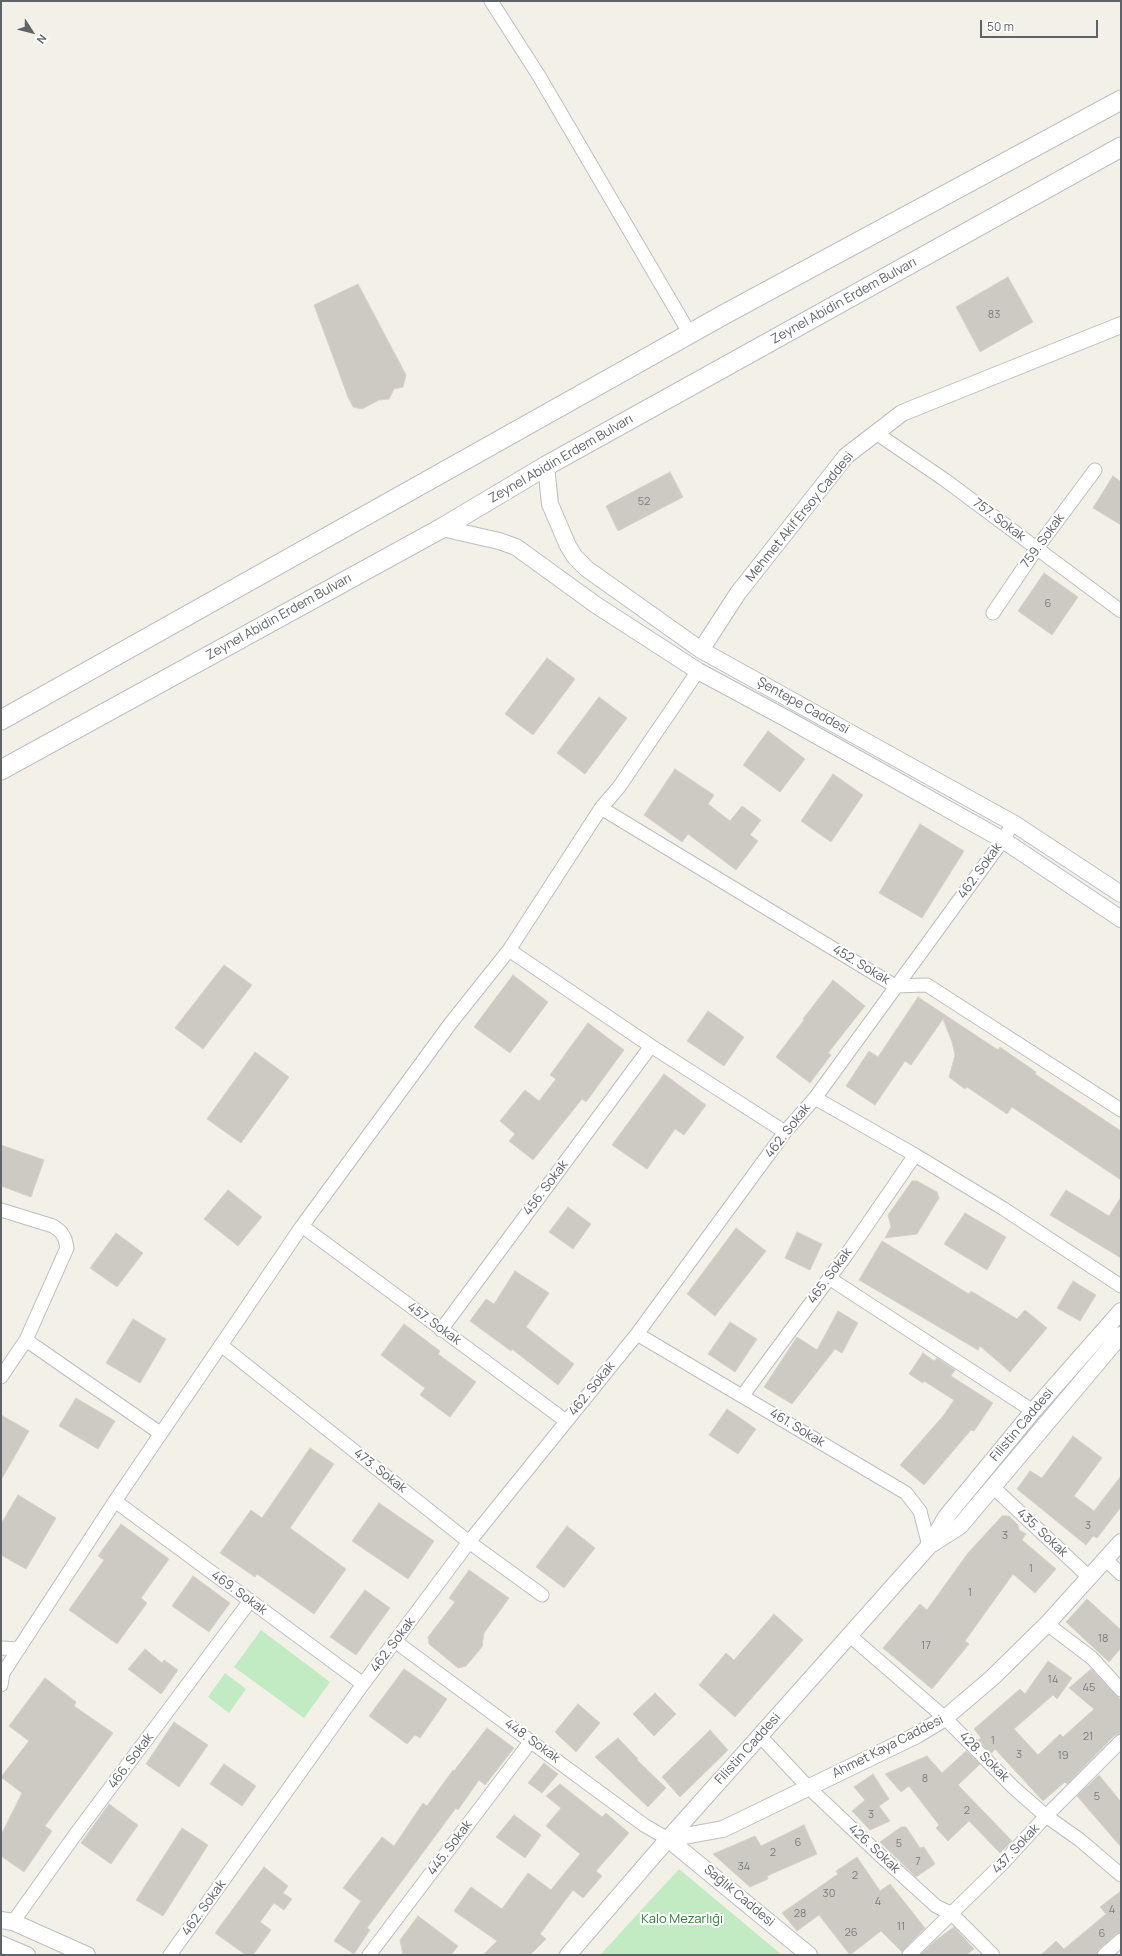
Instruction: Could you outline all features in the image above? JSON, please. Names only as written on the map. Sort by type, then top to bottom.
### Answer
[{"type":"main road","points":[[1,720],[690,334],[1121,100]]},
{"type":"main road","name":"Zeynel Abidin Erdem Bulvarı","points":[[1,770],[442,528],[546,466],[1121,147]]},
{"type":"street","points":[[491,1],[539,76],[690,334]]},
{"type":"street","name":"Mehmet Akif Ersoy Caddesi","points":[[701,650],[738,593],[846,456],[902,413],[1121,326]]},
{"type":"street","name":"757. Sokak","points":[[876,433],[945,480],[1121,610]]},
{"type":"street","name":"Şentepe Caddesi","points":[[546,466],[550,504],[568,546],[575,557],[587,569],[701,650],[1013,823],[1121,894]]},
{"type":"street","name":"759. Sokak","points":[[993,613],[1037,548],[1095,470]]},
{"type":"street","points":[[442,528],[499,541],[516,547],[596,605],[698,672],[796,724],[1003,840],[1121,919]]},
{"type":"street","points":[[1,1685],[3,1673],[115,1501],[302,1226],[450,1024],[509,950],[601,808],[618,787],[698,672]]},
{"type":"street","name":"452. Sokak","points":[[601,808],[895,986],[927,985],[1121,1110]]},
{"type":"street","name":"462. Sokak","points":[[170,1955],[363,1684],[396,1642],[469,1542],[636,1334],[786,1132],[815,1098],[895,986],[1003,840],[1013,823]]},
{"type":"street","points":[[509,950],[651,1046],[786,1132]]},
{"type":"street","name":"456. Sokak","points":[[441,1330],[651,1046]]},
{"type":"street","points":[[815,1098],[915,1155],[1004,1209],[1121,1286]]},
{"type":"street","name":"465. Sokak","points":[[743,1395],[829,1278],[915,1155]]},
{"type":"street","points":[[1,1210],[53,1226],[65,1239],[67,1248],[26,1340],[1,1377]]},
{"type":"street","name":"457. Sokak","points":[[302,1226],[566,1421]]},
{"type":"street","points":[[829,1278],[1033,1411]]},
{"type":"street","name":"Filistin Caddesi","points":[[568,1955],[668,1839],[930,1546],[946,1517],[1033,1411],[1121,1311]]},
{"type":"street","name":"461. Sokak","points":[[636,1334],[743,1395],[906,1493],[920,1511],[930,1546]]},
{"type":"street","name":"Filistin Caddesi","points":[[930,1546],[960,1526],[1121,1335]]},
{"type":"street","points":[[26,1340],[160,1433]]},
{"type":"street","name":"473. Sokak","points":[[221,1345],[469,1542],[542,1595]]},
{"type":"street","name":"435. Sokak","points":[[993,1487],[1090,1578]]},
{"type":"street","name":"469. Sokak","points":[[115,1501],[363,1684]]},
{"type":"street","name":"Ahmet Kaya Caddesi","points":[[668,1839],[723,1829],[904,1741],[945,1718],[992,1678],[1047,1624],[1121,1542]]},
{"type":"street","points":[[1106,1560],[1121,1574]]},
{"type":"street","name":"466. Sokak","points":[[7,1921],[75,1835],[250,1600]]},
{"type":"street","points":[[1047,1624],[1092,1658],[1121,1690]]},
{"type":"street","name":"428. Sokak","points":[[849,1635],[945,1718],[1014,1788],[1046,1816],[1080,1840],[1121,1875]]},
{"type":"street","name":"448. Sokak","points":[[396,1642],[644,1825],[668,1839]]},
{"type":"street","points":[[1,1648],[19,1649]]},
{"type":"street","name":"426. Sokak","points":[[760,1736],[808,1787],[936,1906],[952,1914],[993,1955]]},
{"type":"street","name":"445. Sokak","points":[[369,1955],[531,1741]]},
{"type":"street","name":"437. Sokak","points":[[910,1955],[1003,1863],[1046,1816],[1121,1741]]},
{"type":"street","name":"Sağlık Caddesi","points":[[668,1839],[809,1955]]},
{"type":"street","points":[[7,1921],[87,1955]]},
{"type":"street","points":[[1104,1955],[1121,1940]]},
{"type":"street","points":[[1,1944],[27,1955]]},
{"type":"green space","points":[[261,1630],[330,1682],[304,1718],[234,1667]]},
{"type":"green space","points":[[225,1673],[246,1689],[229,1713],[208,1697]]},
{"type":"green space","name":"Kalo Mezarlığı","points":[[679,1869],[782,1955],[600,1955]]},
{"type":"building","points":[[1008,277],[1033,322],[980,352],[956,307]]},
{"type":"building","points":[[358,284],[406,375],[403,387],[394,389],[389,399],[379,400],[362,409],[353,407],[348,397],[314,305]]},
{"type":"building","points":[[670,472],[683,497],[618,531],[606,506]]},
{"type":"building","points":[[1113,476],[1121,482],[1121,525],[1093,508]]},
{"type":"building","points":[[1044,573],[1078,597],[1052,635],[1018,611]]},
{"type":"building","points":[[547,658],[575,679],[533,735],[505,714]]},
{"type":"building","points":[[599,697],[627,718],[585,774],[557,753]]},
{"type":"building","points":[[768,731],[805,759],[780,792],[743,765]]},
{"type":"building","points":[[675,769],[714,795],[708,804],[730,821],[742,806],[761,820],[750,835],[758,841],[736,870],[688,834],[682,842],[644,815]]},
{"type":"building","points":[[833,774],[863,795],[831,842],[801,821]]},
{"type":"building","points":[[920,824],[964,851],[922,918],[879,893]]},
{"type":"building","points":[[224,965],[252,985],[203,1049],[175,1028]]},
{"type":"building","points":[[513,975],[548,1002],[510,1053],[474,1027]]},
{"type":"building","points":[[833,980],[865,1006],[828,1053],[831,1055],[810,1083],[776,1057]]},
{"type":"building","points":[[918,997],[998,1050],[1000,1047],[1036,1072],[1035,1074],[1121,1131],[1121,1180],[1012,1107],[1007,1114],[967,1087],[965,1089],[949,1077],[955,1055],[952,1042],[943,1019],[911,1065],[905,1061],[875,1105],[846,1086],[869,1051],[878,1057]]},
{"type":"building","points":[[708,1011],[744,1037],[724,1066],[687,1041]]},
{"type":"building","points":[[588,1023],[624,1050],[586,1102],[582,1099],[533,1160],[509,1141],[515,1134],[500,1121],[525,1090],[539,1101],[556,1079],[550,1075]]},
{"type":"building","points":[[255,1052],[289,1077],[241,1143],[207,1119]]},
{"type":"building","points":[[664,1074],[706,1105],[684,1135],[675,1129],[647,1169],[612,1145]]},
{"type":"building","points":[[1,1145],[44,1160],[31,1197],[1,1186]]},
{"type":"building","points":[[912,1181],[917,1181],[937,1192],[939,1198],[917,1234],[885,1238],[891,1227],[888,1215]]},
{"type":"building","points":[[228,1190],[262,1217],[238,1246],[204,1219]]},
{"type":"building","points":[[1066,1190],[1109,1216],[1121,1197],[1121,1258],[1050,1215]]},
{"type":"building","points":[[568,1207],[591,1224],[573,1249],[549,1232]]},
{"type":"building","points":[[965,1213],[1006,1237],[987,1270],[944,1244]]},
{"type":"building","points":[[736,1228],[766,1251],[715,1316],[687,1294]]},
{"type":"building","points":[[797,1232],[822,1244],[810,1270],[785,1258]]},
{"type":"building","points":[[116,1233],[143,1253],[117,1287],[90,1268]]},
{"type":"building","points":[[882,1241],[969,1294],[971,1291],[1017,1319],[1025,1310],[1047,1328],[1010,1372],[980,1346],[978,1350],[859,1280]]},
{"type":"building","points":[[515,1271],[549,1293],[526,1327],[574,1364],[558,1385],[512,1349],[511,1351],[470,1321],[486,1299],[494,1304]]},
{"type":"building","points":[[1073,1281],[1096,1295],[1080,1321],[1057,1308]]},
{"type":"building","points":[[838,1311],[858,1323],[842,1353],[835,1349],[792,1404],[764,1387],[797,1337],[817,1350]]},
{"type":"building","points":[[133,1319],[166,1339],[140,1383],[106,1363]]},
{"type":"building","points":[[730,1322],[757,1339],[735,1372],[708,1354]]},
{"type":"building","points":[[404,1324],[440,1351],[438,1354],[476,1382],[450,1417],[420,1395],[425,1388],[381,1355]]},
{"type":"building","points":[[923,1353],[934,1361],[937,1358],[955,1370],[951,1376],[993,1403],[974,1431],[971,1430],[924,1485],[900,1465],[944,1415],[954,1400],[924,1381],[923,1383],[909,1374]]},
{"type":"building","points":[[76,1398],[115,1421],[98,1449],[59,1426]]},
{"type":"building","points":[[727,1409],[756,1429],[738,1454],[709,1435]]},
{"type":"building","points":[[1,1415],[29,1431],[1,1480]]},
{"type":"building","points":[[1073,1436],[1102,1458],[1074,1496],[1094,1511],[1121,1476],[1121,1507],[1097,1538],[1093,1536],[1086,1545],[1017,1489],[1030,1471],[1042,1478]]},
{"type":"building","points":[[310,1448],[334,1464],[290,1528],[346,1569],[314,1614],[257,1574],[255,1577],[220,1553],[251,1510],[262,1518]]},
{"type":"building","points":[[18,1495],[56,1518],[26,1569],[1,1555],[1,1524]]},
{"type":"building","points":[[379,1503],[434,1541],[408,1579],[352,1541]]},
{"type":"building","points":[[1002,1516],[1009,1516],[1018,1525],[1019,1530],[1026,1534],[1022,1540],[1056,1569],[1035,1593],[1013,1574],[965,1641],[969,1644],[932,1689],[883,1648],[920,1604],[927,1610],[968,1553]]},
{"type":"building","points":[[121,1524],[169,1559],[141,1598],[147,1603],[117,1644],[69,1610],[104,1560],[98,1556]]},
{"type":"building","points":[[567,1526],[595,1548],[564,1588],[536,1567]]},
{"type":"building","points":[[469,1570],[509,1598],[484,1633],[482,1647],[466,1666],[458,1668],[429,1644],[428,1637],[455,1602],[449,1598]]},
{"type":"building","points":[[193,1576],[230,1603],[209,1632],[172,1606]]},
{"type":"building","points":[[365,1590],[390,1608],[356,1655],[330,1637]]},
{"type":"building","points":[[1087,1599],[1121,1630],[1121,1648],[1109,1662],[1066,1622]]},
{"type":"building","points":[[774,1614],[803,1640],[735,1717],[699,1685],[726,1653],[734,1660]]},
{"type":"building","points":[[145,1649],[162,1663],[164,1660],[178,1670],[161,1694],[128,1669]]},
{"type":"building","points":[[1048,1661],[1072,1678],[1057,1699],[1053,1695],[1014,1729],[1038,1755],[1060,1734],[1063,1737],[1094,1709],[1069,1688],[1091,1669],[1121,1700],[1121,1733],[1115,1735],[1067,1784],[1065,1782],[1043,1801],[995,1749],[991,1754],[978,1740],[981,1738],[974,1729],[1020,1689],[1025,1694]]},
{"type":"building","points":[[404,1669],[447,1699],[420,1738],[415,1735],[407,1744],[369,1716]]},
{"type":"building","points":[[45,1678],[76,1702],[74,1706],[113,1733],[45,1826],[52,1831],[24,1872],[1,1856],[2,1833],[22,1793],[1,1777],[29,1741],[9,1726]]},
{"type":"building","points":[[655,1693],[676,1714],[654,1736],[633,1714]]},
{"type":"building","points":[[578,1704],[600,1723],[576,1752],[555,1732]]},
{"type":"building","points":[[174,1722],[208,1745],[179,1787],[146,1764]]},
{"type":"building","points":[[487,1728],[514,1748],[485,1785],[479,1780],[458,1810],[456,1808],[367,1928],[370,1930],[354,1954],[334,1941],[361,1901],[343,1888],[382,1837],[394,1846],[423,1803],[427,1806],[453,1770],[454,1771]]},
{"type":"building","points":[[710,1730],[728,1750],[680,1797],[662,1777]]},
{"type":"building","points":[[618,1738],[638,1759],[637,1760],[666,1788],[648,1807],[595,1757]]},
{"type":"building","points":[[966,1751],[980,1764],[958,1785],[1012,1841],[1000,1853],[969,1821],[948,1841],[936,1828],[939,1825],[909,1786],[901,1792],[885,1774],[927,1756],[942,1773]]},
{"type":"building","points":[[544,1763],[558,1774],[542,1793],[528,1783]]},
{"type":"building","points":[[224,1764],[256,1786],[242,1806],[210,1784]]},
{"type":"building","points":[[873,1774],[889,1799],[879,1806],[890,1821],[870,1830],[852,1811],[865,1800],[854,1787]]},
{"type":"building","points":[[1099,1775],[1121,1802],[1121,1847],[1077,1796]]},
{"type":"building","points":[[560,1784],[602,1817],[606,1813],[629,1833],[596,1871],[602,1876],[583,1898],[573,1890],[540,1934],[546,1939],[530,1955],[483,1955],[497,1941],[454,1911],[471,1887],[502,1909],[528,1873],[551,1890],[580,1854],[546,1826],[561,1808],[546,1796]]},
{"type":"building","points":[[109,1804],[138,1825],[111,1864],[81,1843]]},
{"type":"building","points":[[514,1815],[541,1835],[525,1858],[496,1837]]},
{"type":"building","points":[[804,1825],[817,1854],[767,1876],[768,1879],[750,1887],[713,1854],[755,1836],[761,1846]]},
{"type":"building","points":[[901,1827],[906,1827],[920,1848],[924,1847],[935,1864],[916,1877],[880,1842]]},
{"type":"building","points":[[182,1828],[208,1845],[163,1916],[136,1900]]},
{"type":"building","points":[[857,1857],[880,1891],[890,1884],[925,1928],[902,1952],[881,1931],[850,1955],[819,1915],[797,1931],[782,1913],[838,1874],[836,1871]]},
{"type":"building","points":[[264,1867],[288,1886],[283,1893],[292,1899],[284,1910],[274,1903],[260,1922],[271,1930],[253,1955],[246,1955],[215,1933]]},
{"type":"building","points":[[1121,1891],[1121,1932],[1116,1934],[1099,1949],[1096,1955],[1041,1955],[1056,1941],[1064,1949],[1106,1914],[1100,1907]]},
{"type":"building","points":[[418,1916],[458,1946],[451,1955],[403,1955],[400,1940]]},
{"type":"building","points":[[954,1927],[974,1949],[966,1955],[920,1955],[935,1941]]}]
